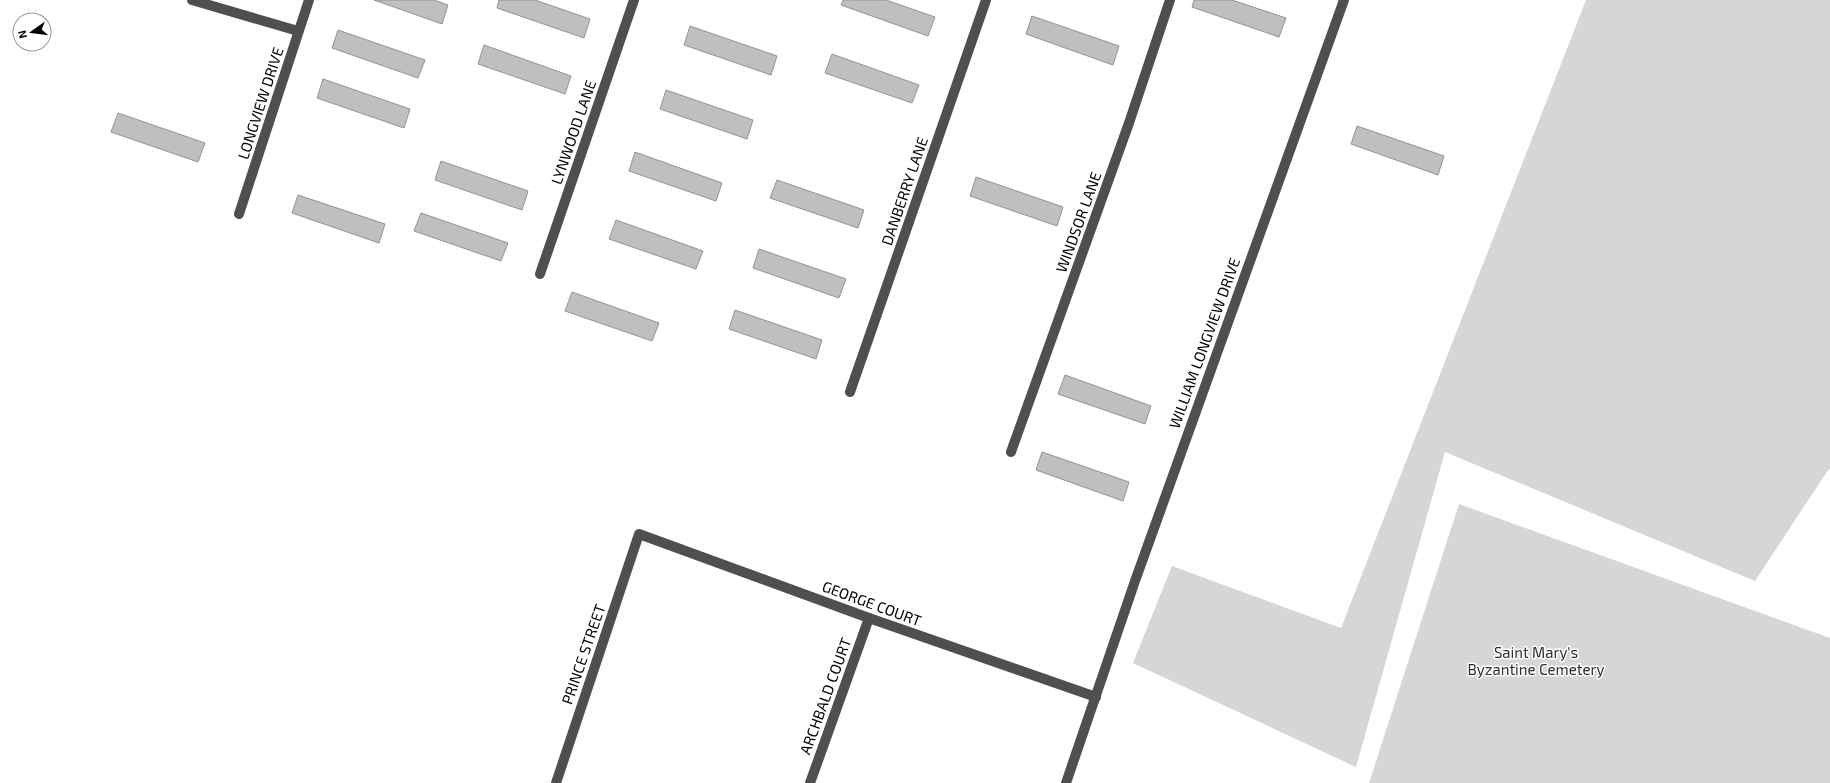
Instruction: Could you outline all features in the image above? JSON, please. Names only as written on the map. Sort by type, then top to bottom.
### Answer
[{"type":"street","points":[[192,0],[298,31]]},
{"type":"street","name":"LONGVIEW DRIVE","points":[[239,214],[309,0]]},
{"type":"street","name":"LYNWOOD LANE","points":[[540,274],[634,0]]},
{"type":"street","name":"DANBERRY LANE","points":[[850,392],[986,0]]},
{"type":"street","name":"WINDSOR LANE","points":[[1011,452],[1126,131],[1170,0]]},
{"type":"street","name":"WILLIAM LONGVIEW DRIVE","points":[[1066,783],[1138,574],[1344,0]]},
{"type":"street","name":"GEORGE COURT","points":[[639,534],[869,618],[1096,697]]},
{"type":"street","name":"PRINCE STREET","points":[[556,783],[639,534]]},
{"type":"street","name":"ARCHBALD COURT","points":[[810,783],[869,618]]},
{"type":"green space","points":[[1586,0],[1830,0],[1830,469],[1755,581],[1445,452],[1356,767],[1133,663],[1172,566],[1341,628]]},
{"type":"green space","name":"Saint Mary's Byzantine Cemetery","points":[[1459,504],[1830,638],[1830,783],[1369,783]]},
{"type":"building","points":[[374,0],[434,0],[448,5],[442,24]]},
{"type":"building","points":[[499,0],[535,0],[590,19],[584,38],[497,8]]},
{"type":"building","points":[[843,0],[886,0],[935,17],[928,36],[841,5]]},
{"type":"building","points":[[1194,0],[1232,0],[1286,18],[1279,37],[1192,7]]},
{"type":"building","points":[[1032,16],[1119,46],[1113,65],[1026,34]]},
{"type":"building","points":[[690,26],[777,56],[771,75],[684,45]]},
{"type":"building","points":[[338,30],[425,60],[418,78],[332,48]]},
{"type":"building","points":[[484,45],[571,76],[565,94],[478,64]]},
{"type":"building","points":[[832,54],[919,85],[912,103],[825,73]]},
{"type":"building","points":[[323,79],[410,109],[404,128],[317,98]]},
{"type":"building","points":[[666,90],[753,120],[747,139],[660,109]]},
{"type":"building","points":[[118,113],[205,143],[198,162],[111,132]]},
{"type":"building","points":[[1357,126],[1444,156],[1438,175],[1351,144]]},
{"type":"building","points":[[635,152],[722,183],[716,201],[629,171]]},
{"type":"building","points":[[441,161],[528,191],[522,210],[435,180]]},
{"type":"building","points":[[976,177],[1063,207],[1057,226],[970,196]]},
{"type":"building","points":[[777,180],[864,210],[858,228],[770,198]]},
{"type":"building","points":[[298,195],[385,224],[379,243],[292,213]]},
{"type":"building","points":[[421,213],[508,243],[501,261],[414,231]]},
{"type":"building","points":[[616,220],[703,251],[696,269],[609,239]]},
{"type":"building","points":[[759,249],[846,279],[839,298],[753,268]]},
{"type":"building","points":[[572,292],[659,323],[652,341],[565,311]]},
{"type":"building","points":[[735,310],[822,340],[816,359],[729,329]]},
{"type":"building","points":[[1065,375],[1151,406],[1145,424],[1058,394]]},
{"type":"building","points":[[1042,452],[1129,482],[1123,501],[1036,470]]}]
